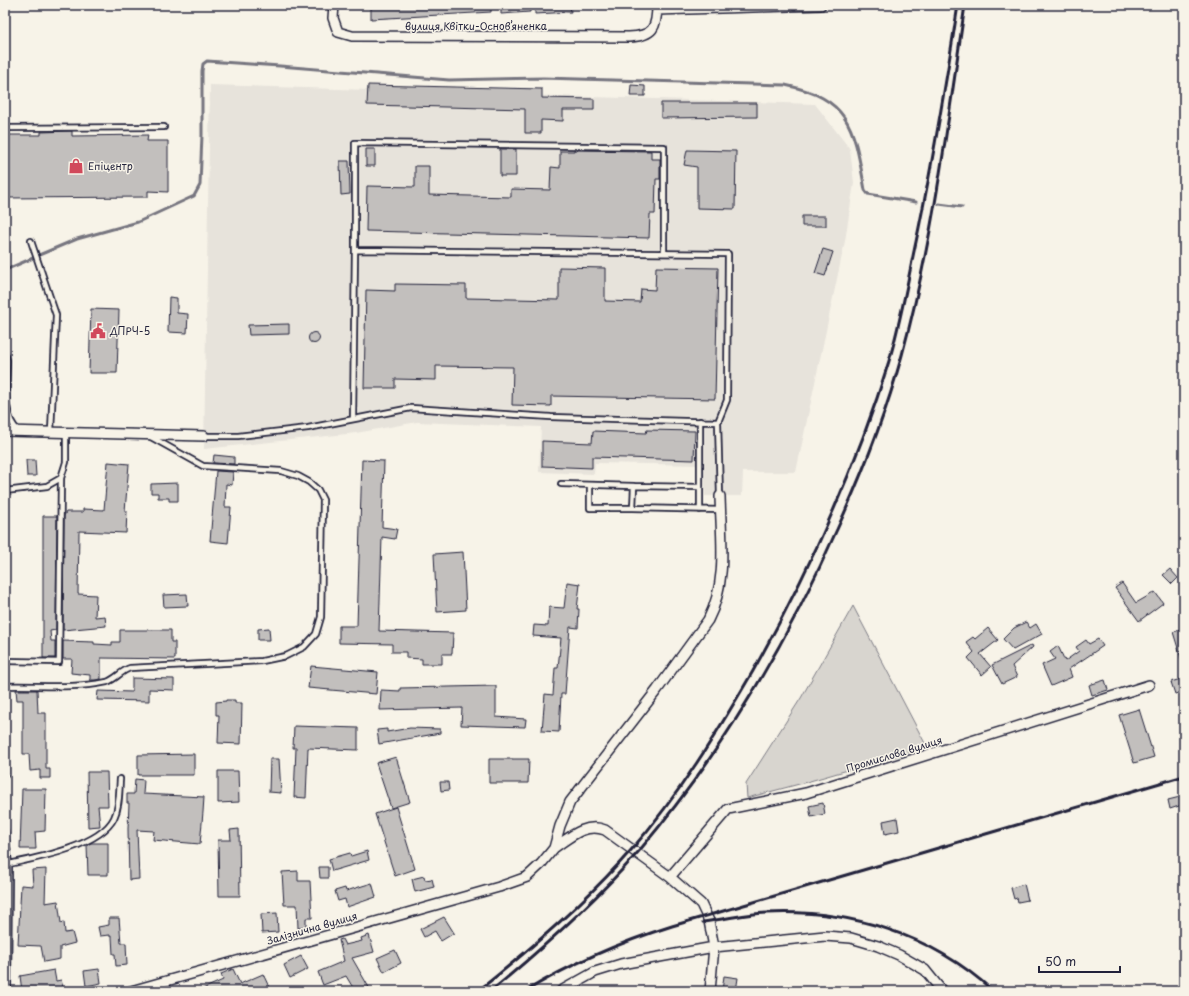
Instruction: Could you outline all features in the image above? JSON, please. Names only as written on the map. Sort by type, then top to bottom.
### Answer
[{"type":"street","name":"вулиця Квітки-Основʼяненка","points":[[334,5],[333,18],[338,32],[352,36],[641,36],[651,31],[656,20],[657,7]]},
{"type":"street","points":[[657,7],[821,5]]},
{"type":"street","points":[[5,431],[204,436]]},
{"type":"street","points":[[554,848],[560,826],[570,802],[657,690],[711,614],[718,596],[722,575],[720,496]]},
{"type":"street","name":"Промислова вулиця","points":[[670,877],[728,809],[806,793],[1149,685]]},
{"type":"street","points":[[554,848],[585,829],[602,828],[670,877],[702,904],[709,921],[714,947],[710,991]]},
{"type":"street","name":"Залізнична вулиця","points":[[131,991],[499,887],[527,877],[541,864],[554,848]]},
{"type":"street","points":[[561,991],[595,972],[606,968],[714,947],[826,936],[851,938],[878,946],[906,959],[926,970],[942,991]]},
{"type":"lane","points":[[5,128],[164,127]]},
{"type":"lane","points":[[352,418],[355,143],[664,147],[664,253]]},
{"type":"lane","points":[[31,241],[56,315],[51,432]]},
{"type":"lane","points":[[355,250],[728,254],[727,400],[718,422],[720,496]]},
{"type":"lane","points":[[5,353],[7,360],[6,416],[21,432]]},
{"type":"lane","points":[[204,436],[238,436],[308,428],[352,418],[411,408],[551,417],[718,422]]},
{"type":"lane","points":[[700,421],[700,510]]},
{"type":"lane","points":[[5,661],[60,662],[61,478],[66,462],[66,433]]},
{"type":"lane","points":[[5,686],[85,685],[110,680],[121,672],[130,668],[262,661],[286,656],[304,647],[316,634],[321,617],[323,500],[318,490],[309,482],[281,471],[203,466],[145,434]]},
{"type":"lane","points":[[5,491],[47,486],[61,478]]},
{"type":"lane","points":[[561,484],[700,487]]},
{"type":"lane","points":[[590,485],[590,508],[720,510]]},
{"type":"lane","points":[[634,486],[634,508]]},
{"type":"lane","points":[[5,737],[5,774]]},
{"type":"lane","points":[[9,864],[50,856],[96,836],[114,819],[118,804],[120,779]]},
{"type":"lane","points":[[5,831],[9,864],[8,991]]},
{"type":"shaded area","points":[[210,85],[815,104],[850,149],[854,183],[845,241],[796,472],[743,472],[742,496],[705,496],[703,465],[595,463],[594,474],[539,472],[541,427],[417,422],[356,433],[204,449]]},
{"type":"shaded area","points":[[853,606],[927,747],[747,798],[746,784],[801,698]]},
{"type":"building","points":[[371,5],[491,5],[491,12],[371,19]]},
{"type":"building","points":[[501,5],[530,5],[530,12],[501,14]]},
{"type":"building","points":[[535,5],[570,5],[571,12],[535,14]]},
{"type":"building","points":[[368,85],[542,89],[542,98],[594,99],[594,110],[563,110],[563,121],[541,120],[541,133],[525,133],[525,109],[367,105]]},
{"type":"building","points":[[631,85],[645,86],[645,96],[630,96]]},
{"type":"building","points":[[661,103],[757,103],[757,117],[661,118]]},
{"type":"building","name":"Епіцентр","points":[[72,131],[72,136],[148,135],[147,141],[168,141],[168,192],[148,191],[148,197],[5,198],[5,135],[41,135],[41,132]]},
{"type":"building","points":[[366,149],[375,149],[375,166],[366,166]]},
{"type":"building","points":[[500,149],[516,149],[516,176],[500,176]]},
{"type":"building","points":[[687,150],[736,151],[735,209],[697,208],[697,167],[684,165]]},
{"type":"building","points":[[560,151],[651,151],[651,159],[660,159],[660,179],[656,179],[655,214],[650,214],[649,238],[366,231],[367,186],[415,187],[415,166],[429,166],[429,195],[511,197],[511,189],[550,190],[551,167],[560,168]]},
{"type":"building","points":[[340,161],[349,161],[350,194],[341,195]]},
{"type":"building","points":[[802,216],[826,216],[826,226],[802,226]]},
{"type":"building","points":[[823,249],[833,252],[825,276],[815,273]]},
{"type":"building","points":[[559,267],[605,268],[605,301],[640,302],[641,289],[655,290],[656,267],[718,268],[715,399],[551,396],[551,406],[512,405],[513,367],[436,366],[436,380],[395,379],[395,388],[364,388],[366,290],[395,291],[395,284],[466,285],[466,298],[559,300]]},
{"type":"building","points":[[169,297],[177,298],[177,313],[188,314],[187,333],[168,332]]},
{"type":"building","points":[[91,309],[119,310],[117,373],[89,373]]},
{"type":"building","points":[[289,324],[289,334],[249,335],[248,325]]},
{"type":"building","points":[[312,333],[316,333],[318,334],[318,342],[312,343],[309,340],[309,336]]},
{"type":"building","points":[[647,430],[695,431],[694,460],[592,457],[592,468],[542,466],[542,441],[592,443],[593,431],[646,433]]},
{"type":"building","points":[[214,455],[234,457],[234,464],[213,463]]},
{"type":"building","points":[[26,460],[35,460],[36,476],[27,476]]},
{"type":"building","points":[[362,460],[384,461],[382,527],[397,529],[395,539],[382,537],[379,631],[453,633],[452,654],[442,654],[442,664],[422,664],[422,659],[406,658],[406,652],[392,652],[392,644],[339,643],[339,626],[357,626]]},
{"type":"building","points":[[108,462],[129,464],[125,511],[127,511],[126,533],[79,531],[78,594],[96,595],[95,617],[105,616],[106,626],[63,630],[64,516],[66,512],[83,512],[83,509],[104,510]]},
{"type":"building","points":[[216,471],[233,472],[232,485],[226,484],[225,507],[231,507],[228,543],[210,541]]},
{"type":"building","points":[[178,483],[178,501],[169,501],[169,498],[158,498],[158,493],[151,493],[151,484]]},
{"type":"building","points":[[43,516],[57,516],[56,630],[50,631],[51,641],[55,641],[55,658],[43,658]]},
{"type":"building","points":[[463,552],[466,610],[437,612],[434,554]]},
{"type":"building","points":[[1170,569],[1178,578],[1172,584],[1163,575]]},
{"type":"building","points":[[567,582],[580,584],[577,609],[579,609],[578,628],[570,627],[565,694],[561,694],[559,732],[542,731],[545,694],[553,695],[555,668],[558,668],[561,638],[533,636],[534,625],[548,626],[549,607],[564,608]]},
{"type":"building","points":[[1122,583],[1136,603],[1155,592],[1163,603],[1139,621],[1115,588]]},
{"type":"building","points":[[187,594],[188,606],[164,607],[163,595]]},
{"type":"building","points":[[1026,622],[1030,628],[1036,624],[1042,634],[1013,650],[1003,639],[1014,628]]},
{"type":"building","points":[[269,628],[270,640],[258,640],[258,629]]},
{"type":"building","points":[[988,628],[998,640],[980,654],[991,667],[982,675],[968,658],[974,652],[966,642],[973,637],[975,639]]},
{"type":"building","points":[[1184,629],[1184,660],[1182,661],[1173,632]]},
{"type":"building","points":[[120,630],[171,630],[171,642],[175,642],[175,659],[101,658],[101,679],[90,680],[90,675],[71,673],[72,659],[63,659],[63,641],[94,642],[94,644],[112,645],[112,642],[120,642]]},
{"type":"building","points":[[1098,639],[1103,646],[1069,669],[1072,677],[1051,686],[1042,665],[1055,659],[1050,652],[1058,646],[1065,661],[1079,651],[1076,647],[1086,640],[1089,644]]},
{"type":"building","points":[[1032,645],[1033,647],[1012,666],[1017,677],[1002,684],[992,665]]},
{"type":"building","points":[[311,666],[378,672],[376,694],[308,688]]},
{"type":"building","points":[[132,678],[174,679],[174,690],[149,689],[149,701],[97,700],[98,691],[132,692]]},
{"type":"building","points":[[1184,678],[1184,691],[1175,694],[1171,682]]},
{"type":"building","points":[[1105,680],[1108,690],[1092,695],[1089,685]]},
{"type":"building","points":[[496,686],[496,717],[526,719],[525,727],[461,725],[462,708],[380,710],[381,690],[400,691],[400,688]]},
{"type":"building","points":[[16,690],[37,690],[38,713],[46,713],[46,769],[50,769],[50,778],[40,778],[40,770],[30,771],[29,754],[23,754],[23,700],[17,700]]},
{"type":"building","points":[[235,700],[235,703],[242,703],[241,744],[218,743],[219,715],[216,715],[216,702]]},
{"type":"building","points":[[1139,709],[1154,757],[1134,763],[1119,715]]},
{"type":"building","points":[[294,726],[358,728],[358,750],[308,748],[306,798],[294,797],[296,748],[293,748]]},
{"type":"building","points":[[410,728],[440,729],[440,733],[379,744],[377,730],[387,729],[387,732]]},
{"type":"building","points":[[194,754],[194,775],[138,775],[138,755]]},
{"type":"building","points":[[396,757],[410,802],[391,808],[376,763]]},
{"type":"building","points":[[270,759],[279,759],[281,793],[269,792]]},
{"type":"building","points":[[489,759],[529,759],[528,783],[489,783]]},
{"type":"building","points":[[218,771],[238,771],[239,802],[218,803]]},
{"type":"building","points":[[87,772],[107,772],[108,806],[98,806],[100,826],[88,827]]},
{"type":"building","points":[[135,779],[144,780],[143,794],[204,797],[200,844],[153,840],[154,831],[137,830],[139,879],[129,880],[129,803],[127,803],[127,794],[134,794]]},
{"type":"building","points":[[440,782],[448,782],[449,790],[441,791]]},
{"type":"building","points":[[22,789],[46,789],[45,831],[35,832],[36,849],[20,849]]},
{"type":"building","points":[[1180,797],[1182,805],[1170,809],[1168,800]]},
{"type":"building","points":[[823,803],[825,814],[811,817],[809,806]]},
{"type":"building","points":[[396,807],[415,869],[395,876],[375,814]]},
{"type":"building","points":[[897,818],[899,831],[885,834],[883,821]]},
{"type":"building","points":[[239,829],[240,896],[219,896],[218,840],[231,840],[230,830]]},
{"type":"building","points":[[91,843],[108,843],[108,875],[88,875],[87,845]]},
{"type":"building","points":[[367,851],[369,860],[332,871],[329,859],[350,853],[351,856]]},
{"type":"building","points":[[319,867],[328,867],[328,878],[320,878]]},
{"type":"building","points":[[46,869],[45,903],[58,901],[61,923],[64,922],[65,933],[72,932],[75,943],[60,947],[60,959],[44,962],[41,946],[18,945],[21,885],[33,886],[32,870]]},
{"type":"building","points":[[298,871],[298,881],[310,881],[312,918],[306,918],[306,928],[298,928],[297,905],[284,905],[282,872]]},
{"type":"building","points":[[424,876],[425,880],[432,879],[434,887],[415,892],[412,879]]},
{"type":"building","points":[[372,883],[376,897],[347,907],[345,899],[338,901],[335,891],[345,888],[346,891]]},
{"type":"building","points":[[1024,884],[1028,900],[1018,902],[1017,898],[1014,899],[1011,888]]},
{"type":"building","points":[[277,913],[278,932],[262,933],[261,914]]},
{"type":"building","points":[[444,917],[454,933],[441,941],[435,931],[424,937],[420,929]]},
{"type":"building","points":[[109,918],[119,918],[121,943],[126,943],[127,965],[116,966],[115,954],[113,954],[112,937],[110,937],[110,935],[100,936],[98,927],[109,925]]},
{"type":"building","points":[[369,935],[374,952],[352,958],[371,991],[355,991],[346,976],[323,985],[318,972],[344,961],[339,940],[342,939],[345,945],[362,941],[361,938]]},
{"type":"building","points":[[395,950],[401,963],[384,972],[377,958]]},
{"type":"building","points":[[301,956],[308,969],[290,978],[284,965]]},
{"type":"building","points":[[99,969],[101,983],[86,986],[84,971]]},
{"type":"building","points":[[233,969],[240,984],[263,974],[269,987],[260,991],[198,991],[223,980],[221,974]]},
{"type":"building","points":[[54,970],[56,981],[61,980],[64,991],[22,991],[20,976]]},
{"type":"building","points":[[724,976],[738,978],[736,991],[722,991]]},
{"type":"waterway","points":[[39,255],[77,239],[138,222],[194,196],[200,185],[202,71],[203,64],[207,61],[449,80],[543,78],[785,85],[807,91],[824,99],[837,109],[846,120],[853,134],[865,190],[868,194],[916,202]]},
{"type":"waterway","points":[[939,204],[962,207]]},
{"type":"waterway","points":[[5,270],[33,258]]},
{"type":"railway","points":[[478,991],[539,941],[597,887],[632,849],[666,807],[697,763],[753,671],[812,558],[862,441],[893,348],[926,194],[958,5]]},
{"type":"railway","points":[[491,991],[549,942],[586,907],[639,851],[669,814],[698,775],[751,696],[775,654],[819,569],[866,462],[882,420],[902,355],[923,269],[939,181],[965,5]]},
{"type":"railway","points":[[526,991],[579,962],[634,939],[672,926],[1184,776]]},
{"type":"railway","points":[[703,922],[743,915],[767,913],[828,915],[858,921],[888,929],[916,940],[943,954],[969,971],[993,991]]},
{"type":"place","name":"Епіцентр","points":[[76,166]]},
{"type":"place","name":"ДПРЧ-5","points":[[98,331]]}]
